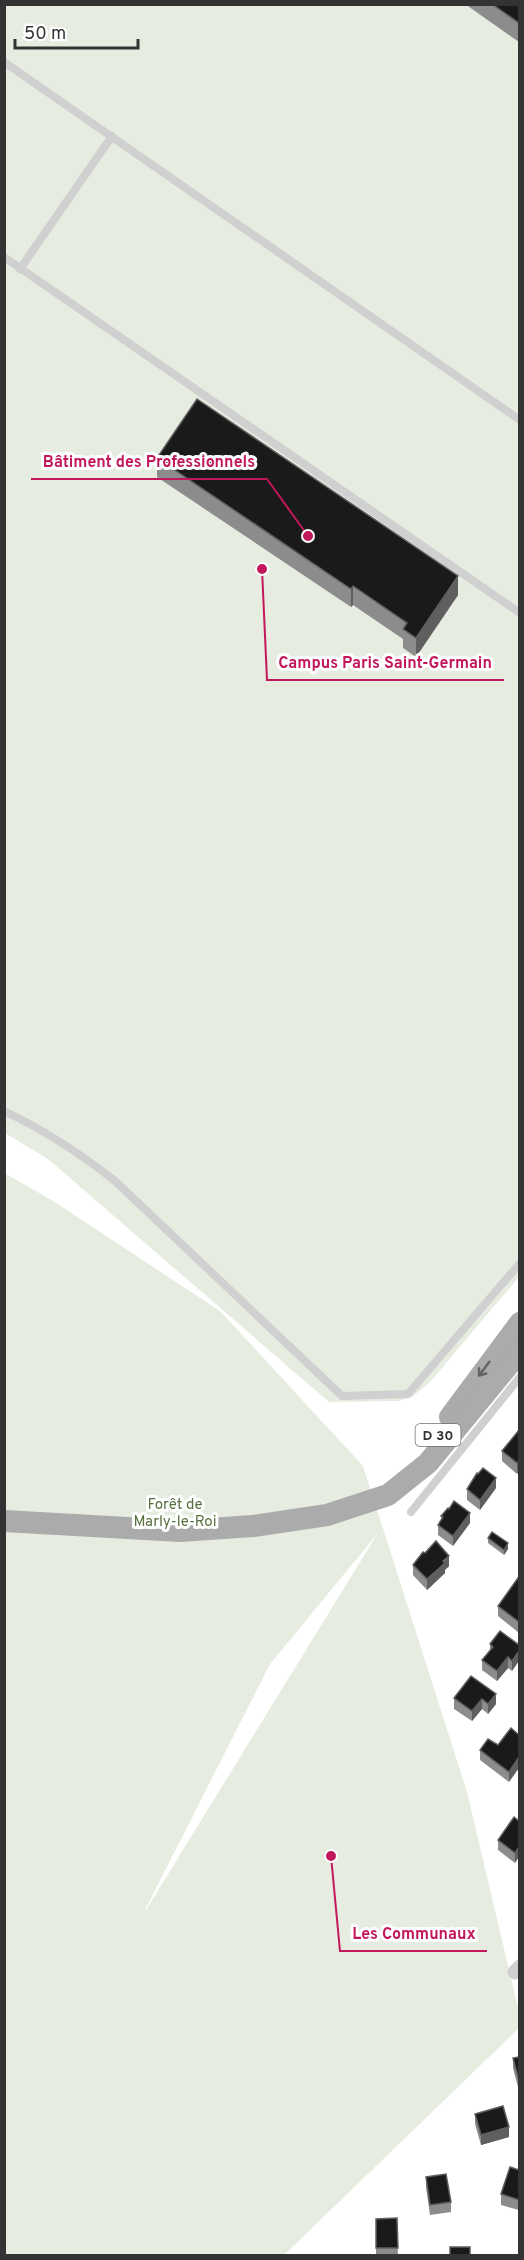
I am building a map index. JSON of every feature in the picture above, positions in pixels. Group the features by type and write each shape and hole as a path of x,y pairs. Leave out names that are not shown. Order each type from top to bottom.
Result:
{"main road":[{"name":"D 30","path":"327,1515 373,1492 412,1465 436,1438 519,1323"},
{"name":"D 30","path":"4,1521 180,1531 253,1526 327,1515 388,1495 428,1463 519,1351"}],"lane":[{"path":"4,62 519,420"},
{"path":"20,269 112,136"},
{"path":"4,257 519,613"},
{"path":"4,1111 28,1122 84,1157 115,1181 342,1396 408,1394 519,1263"},
{"path":"411,1512 519,1377"}],"green space":[{"path":"4,5 519,5 519,1277 430,1382 412,1397 399,1401 329,1402 48,1159 5,1133"},
{"name":"Forêt de Marly-le-Roi","path":"4,1173 50,1199 220,1311 363,1466 467,1792 519,2012 519,2028 284,2255 5,2255","holes":["378,1533 146,1910 270,1664"]}],"building":[{"path":"492,4 519,4 519,23"},
{"path":"197,399 458,576 416,638 403,629 407,623 353,586 351,589 157,458"},
{"path":"519,1430 519,1461 517,1463 502,1451"},
{"path":"483,1468 496,1478 480,1500 467,1489"},
{"path":"454,1501 470,1513 453,1536 438,1525 443,1517 441,1516"},
{"path":"492,1532 508,1543 504,1550 488,1538"},
{"path":"436,1541 449,1556 443,1561 445,1563 427,1579 413,1565"},
{"path":"519,1579 519,1622 498,1606"},
{"path":"500,1631 519,1645 519,1651 512,1661 508,1657 497,1671 482,1660 493,1647 490,1644"},
{"path":"471,1676 496,1694 488,1704 482,1699 472,1711 454,1698"},
{"path":"511,1728 519,1735 519,1757 509,1772 480,1750 488,1739 498,1745"},
{"path":"514,1817 519,1821 519,1847 515,1853 498,1840"},
{"path":"519,2057 519,2081 513,2058"},
{"path":"503,2106 509,2127 481,2135 475,2114"},
{"path":"510,2167 519,2170 519,2200 501,2194"},
{"path":"446,2174 451,2202 430,2205 426,2177"},
{"path":"397,2218 398,2248 376,2248 376,2219"},
{"path":"450,2247 470,2247 470,2256 450,2256"}],"place":[{"name":"Bâtiment des Professionnels","path":"308,536"},
{"name":"Campus Paris Saint-Germain","path":"262,569"},
{"name":"Les Communaux","path":"331,1856"}]}
